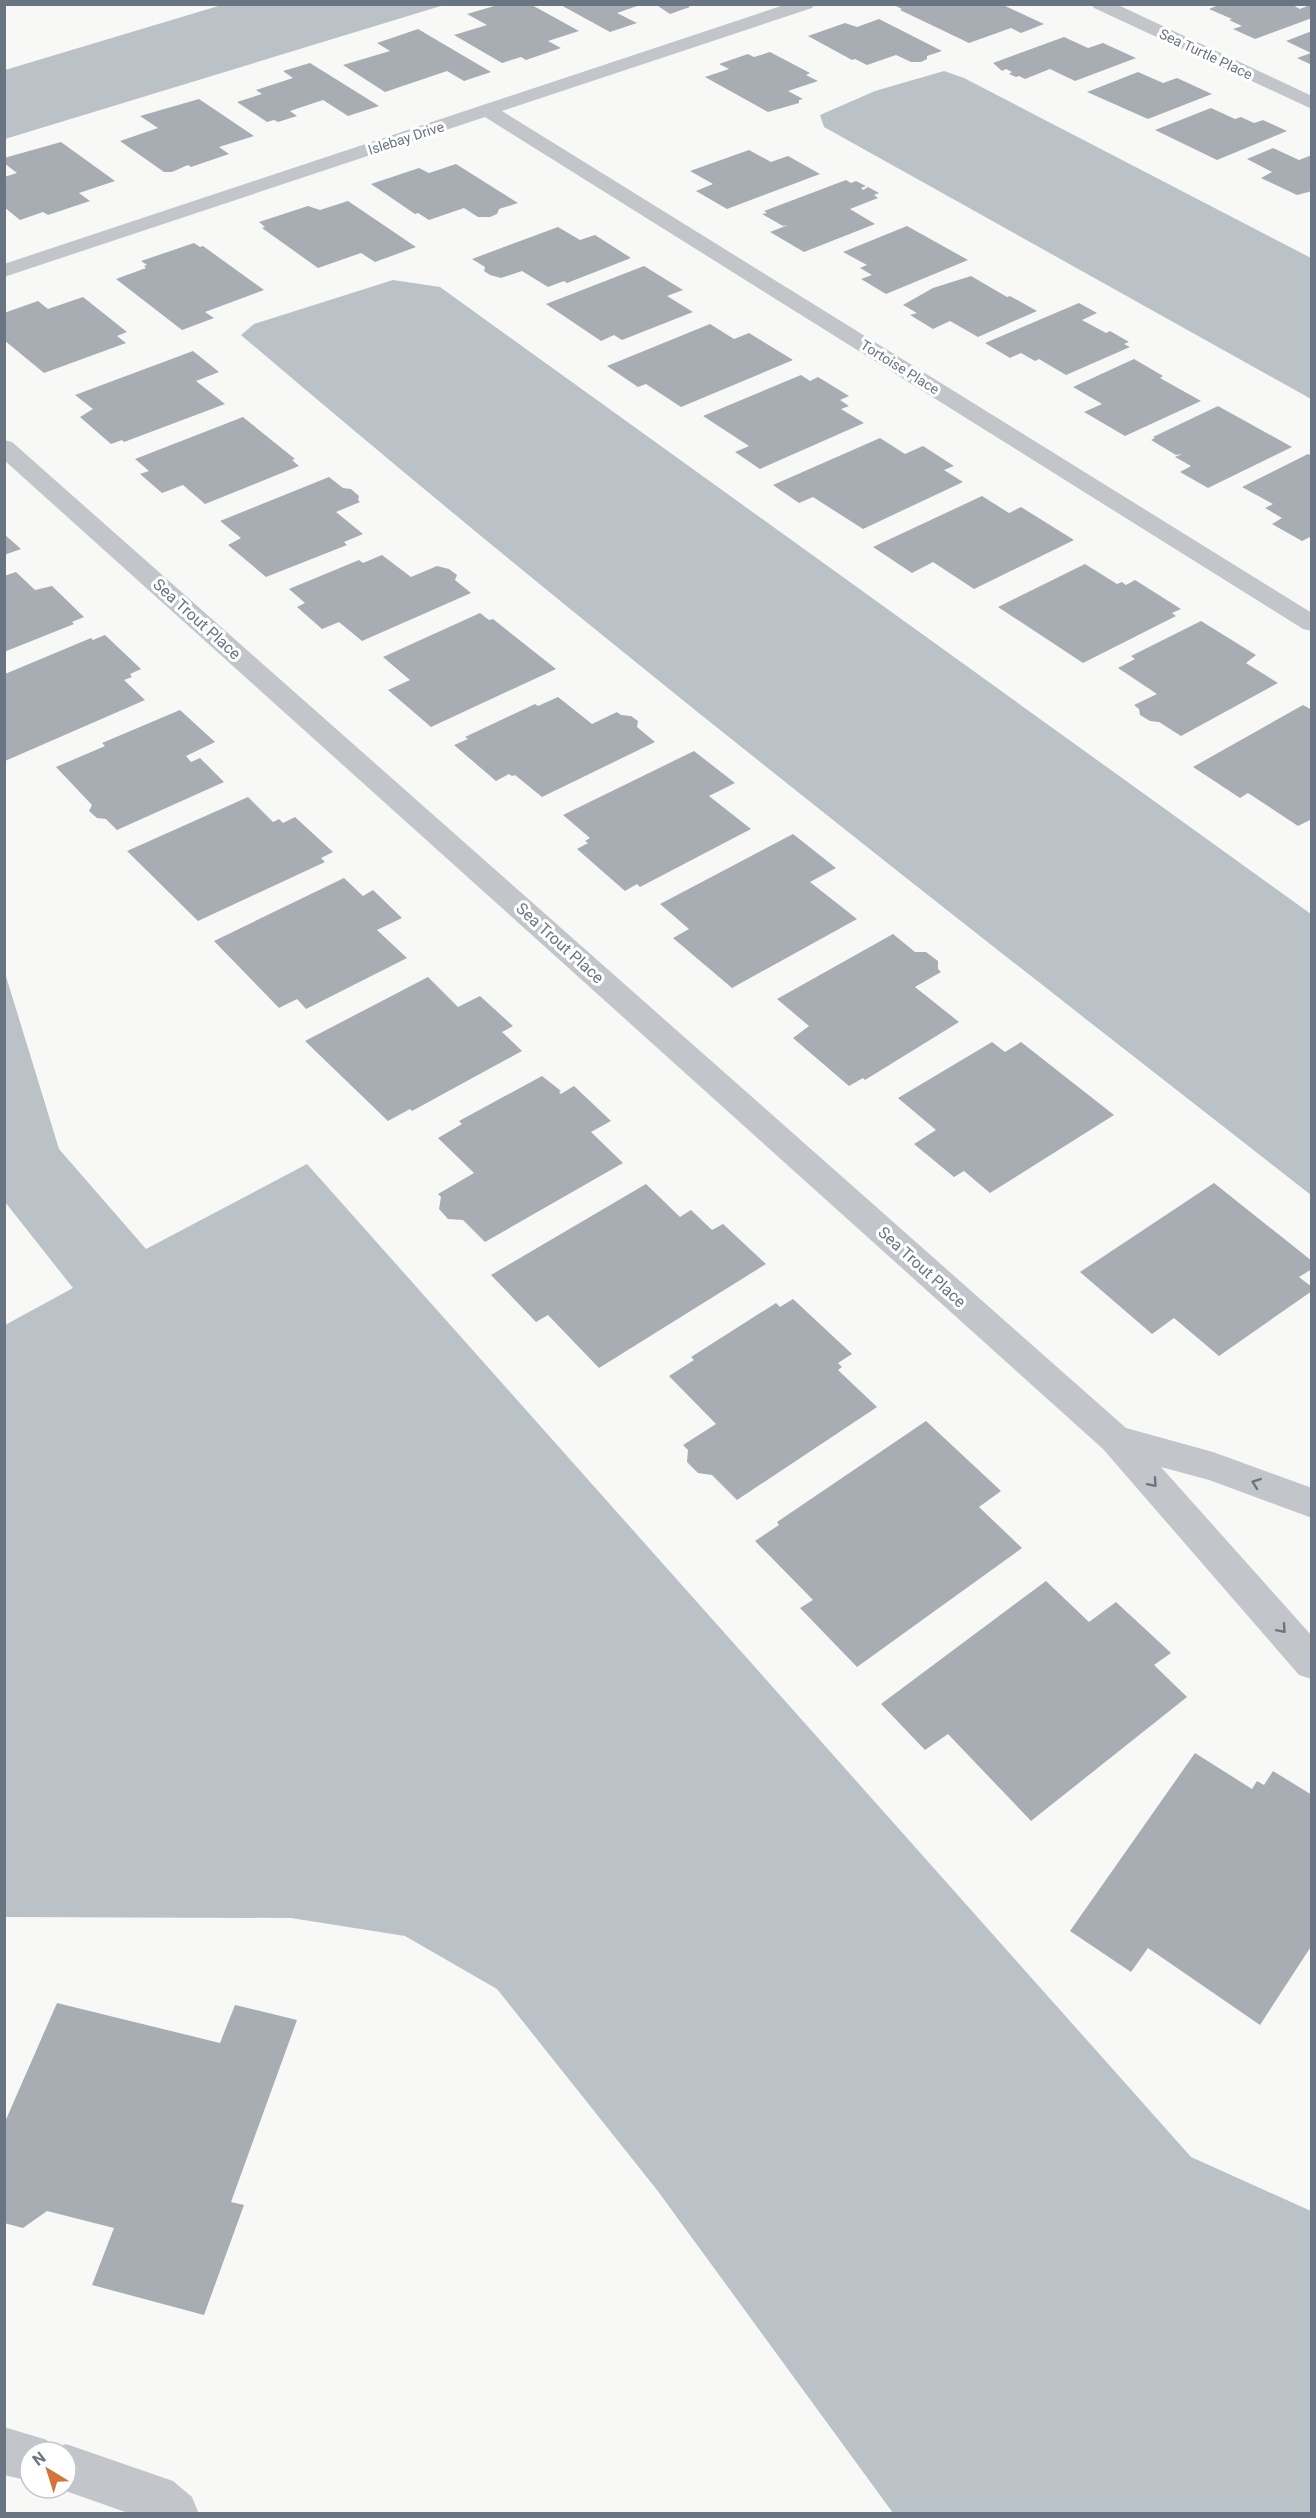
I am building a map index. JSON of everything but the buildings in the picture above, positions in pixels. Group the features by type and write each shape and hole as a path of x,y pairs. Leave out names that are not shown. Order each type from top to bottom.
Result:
{"street":[{"name":"Islebay Drive","path":"4,271 806,4"},
{"name":"Sea Turtle Place","path":"1100,4 1311,103"},
{"name":"Tortoise Place","path":"488,111 1311,624"},
{"name":"Sea Trout Place","path":"4,447 1115,1439 1311,1663"},
{"name":"Sea Trout Place","path":"1115,1439 1213,1467 1311,1503"},
{"path":"78,2473 156,2498 175,2514"}],"shaded area":[{"path":"225,4 444,5 5,139 5,70"},
{"path":"944,71 964,78 1311,258 1311,399 824,127 820,115 875,91"},
{"path":"393,280 440,287 1311,914 1311,1195 906,878 638,664 372,446 241,335 254,324"},
{"path":"5,973 59,1149 146,1249 307,1164 1191,2157 1311,2211 1311,2513 893,2513 657,2190 497,1989 405,1936 291,1918 5,1917 5,1325 73,1288 5,1202"}]}
